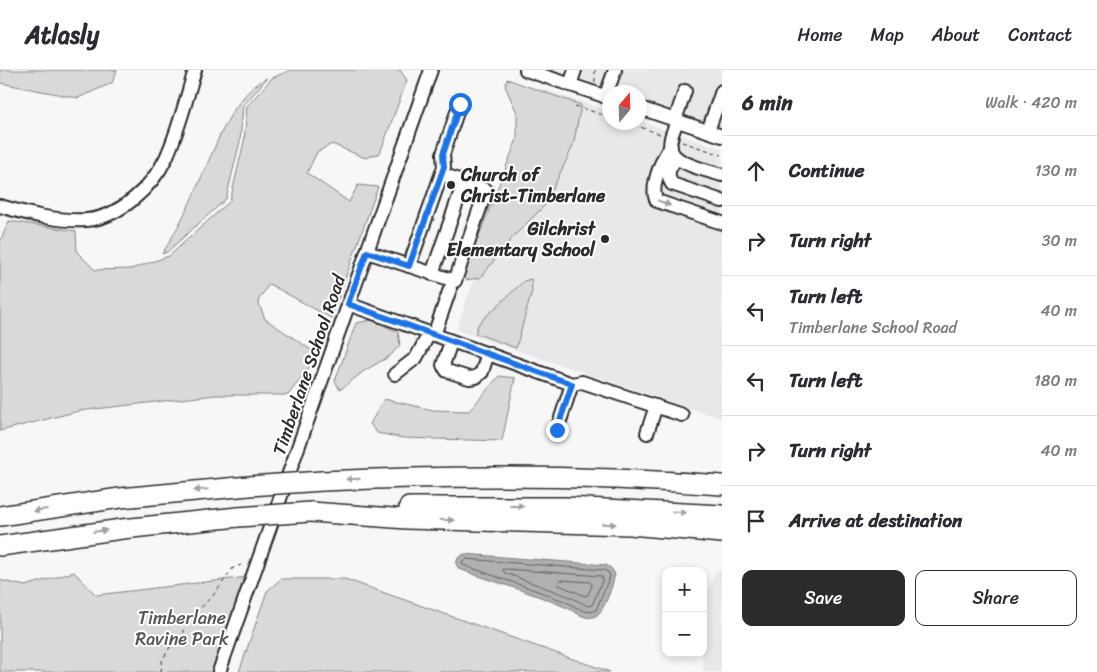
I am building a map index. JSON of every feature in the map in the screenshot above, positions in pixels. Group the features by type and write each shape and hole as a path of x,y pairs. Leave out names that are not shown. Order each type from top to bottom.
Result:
{"highway":[{"path":"385,478 470,470 568,467 633,467 722,473"},
{"path":"0,516 120,498 249,486 385,478 466,476 577,477 722,485"},
{"path":"0,546 122,528 238,517 406,507 510,506 613,508 722,515"},
{"path":"311,512 408,519 630,525 722,533"}],"street":[{"path":"0,206 51,218 88,220 110,214 126,204 155,175 165,159 195,70"},
{"name":"Timberlane School Road","path":"219,672 431,70"},
{"path":"526,70 602,96"},
{"path":"570,85 576,70"},
{"path":"611,85 615,70"},
{"path":"685,91 676,121 668,173 669,178 672,184 722,201"},
{"path":"708,131 722,91"},
{"path":"409,266 442,174 444,167 443,154 460,104"},
{"path":"647,111 722,136"},
{"path":"673,148 683,162 722,175"},
{"path":"673,148 663,158 653,192 657,201 722,223"},
{"path":"367,252 455,281 486,190 442,174"},
{"path":"432,274 464,182"},
{"path":"395,374 416,358 432,335 450,289"},
{"path":"348,304 572,384 582,382 682,415"},
{"path":"451,342 444,365 448,372 476,378 482,372 488,353"},
{"path":"557,430 572,384"},
{"path":"647,433 656,406"}],"path":[{"path":"575,106 602,114"},
{"path":"640,130 673,148 722,155"},
{"path":"161,672 162,661 170,647 182,639 186,623 216,592 233,568 241,565"}],"shaded area":[{"path":"547,70 722,70 722,128 647,103 647,85 602,85 602,88"},
{"name":"Gilchrist Elementary School","path":"542,89 602,109 602,130 647,130 647,123 722,149 722,419 456,330"},
{"path":"722,570 722,672 704,672 702,657 707,657 707,593 716,571"}],"green space":[{"path":"0,70 117,70 112,83 78,98 0,83"},
{"path":"291,70 400,70 407,80 380,153 365,158 332,144 317,152 307,173 349,202 358,185 378,187 331,318 269,284 258,301 265,319 319,355 288,395 215,395 79,411 0,431 0,242 9,221 76,231 77,252 95,270 131,269 169,256 230,201 244,142 247,106 272,78"},
{"path":"267,78 243,106 240,141 226,199 167,252 162,254 184,216 227,121 245,96"},
{"path":"507,79 581,105 573,146 545,205 512,238 480,278 466,280 463,276 517,139 517,113 505,86"},
{"path":"531,279 532,291 516,348 475,333 479,323 524,281"},
{"path":"372,320 398,332 400,345 390,356 364,371 340,390 335,381 356,323"},
{"path":"499,376 515,378 502,441 403,438 377,433 370,424 384,399 433,410 469,411"},
{"name":"Timberlane Ravine Park","path":"74,572 96,595 248,577 214,672 0,672 0,580 25,586"},
{"path":"281,579 345,579 610,672 239,672 267,591"}],"water":[{"path":"464,554 606,565 615,574 601,611 590,618 539,597 459,569 456,564 458,558"}],"place":[{"name":"Church of Christ-Timberlane","path":"451,185"},
{"name":"Gilchrist Elementary School","path":"605,239"}],"route":[{"path":"460,104 443,154 444,167 409,266 367,252 348,304 572,384 557,430"}]}
